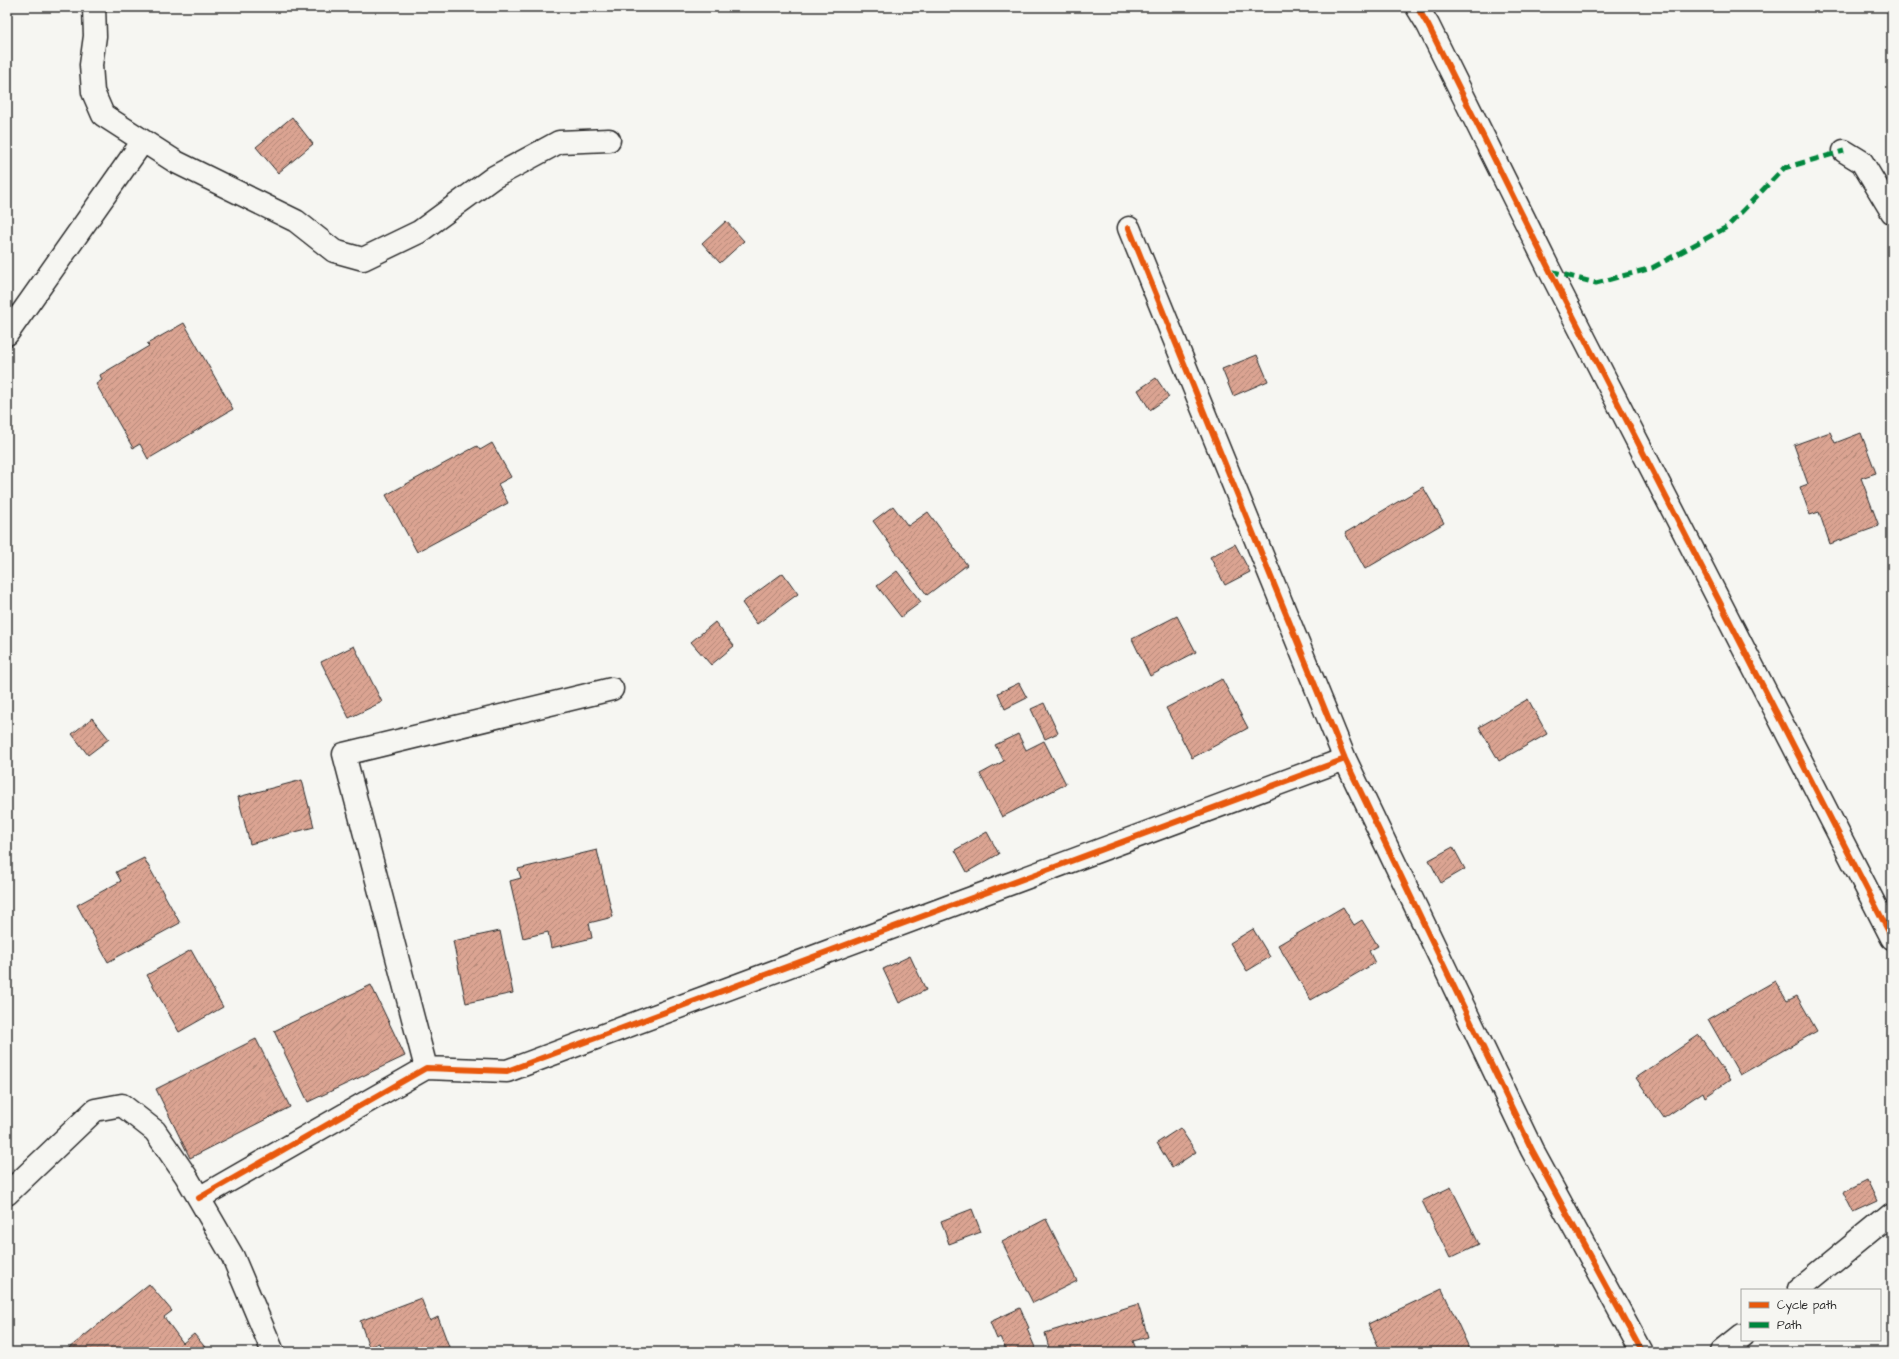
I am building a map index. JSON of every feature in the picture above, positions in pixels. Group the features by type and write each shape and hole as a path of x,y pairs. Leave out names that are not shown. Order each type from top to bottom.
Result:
{"street":[{"path":"94,7 95,36 91,65 93,92 103,115 176,162 296,221 334,251 364,259 419,232 494,176 559,142 609,140"},
{"path":"1417,7 1428,25 1554,278 1892,938"},
{"path":"7,334 143,142"},
{"path":"1844,151 1862,162 1892,212"},
{"path":"1130,228 1345,759 1532,1150 1642,1352"},
{"path":"426,1068 344,754 612,688"},
{"path":"199,1198 426,1068 507,1071 1345,759"},
{"path":"7,1194 95,1110 122,1105 156,1131 186,1176 233,1257 273,1352"},
{"path":"1799,1289 1892,1213"},
{"path":"1722,1352 1741,1337"}],"building":[{"path":"292,117 313,144 278,173 256,147"},
{"path":"726,221 744,241 720,263 702,243"},
{"path":"184,323 233,409 148,459 140,444 133,448 96,384 102,380 100,375 149,346 147,344"},
{"path":"1257,355 1268,381 1233,396 1222,369"},
{"path":"1156,378 1169,397 1150,410 1138,390"},
{"path":"1830,432 1835,443 1861,433 1876,473 1861,478 1879,526 1830,544 1819,512 1810,515 1800,487 1808,484 1794,445"},
{"path":"492,443 511,477 498,484 508,503 417,552 386,495 477,446 480,450"},
{"path":"1423,487 1444,523 1365,569 1345,533"},
{"path":"893,506 908,526 928,512 967,565 927,595 873,521"},
{"path":"1235,544 1250,572 1225,585 1210,557"},
{"path":"897,571 921,602 901,617 877,586"},
{"path":"783,573 798,594 757,624 742,603"},
{"path":"1177,616 1196,652 1150,676 1132,639"},
{"path":"715,622 734,646 711,665 691,642"},
{"path":"354,646 382,702 349,718 321,662"},
{"path":"1222,679 1248,728 1192,758 1166,708"},
{"path":"1019,683 1027,698 1005,709 998,693"},
{"path":"1528,699 1547,734 1499,761 1479,727"},
{"path":"1044,703 1058,733 1045,739 1031,709"},
{"path":"92,718 109,739 88,755 72,734"},
{"path":"1018,734 1026,750 1044,741 1066,784 1002,817 980,774 1004,761 995,745"},
{"path":"302,780 314,827 250,844 238,797"},
{"path":"987,832 999,854 967,872 955,850"},
{"path":"1453,847 1465,869 1441,883 1429,860"},
{"path":"597,850 613,917 589,923 592,938 551,948 548,932 523,938 510,881 521,878 518,869"},
{"path":"144,858 180,923 108,962 77,905 121,881 116,872"},
{"path":"1343,907 1354,925 1362,920 1378,946 1369,951 1375,963 1311,1000 1278,945"},
{"path":"1253,929 1270,957 1247,971 1230,943"},
{"path":"500,931 513,993 466,1003 453,941"},
{"path":"191,950 223,1007 179,1032 147,975"},
{"path":"910,956 926,990 899,1003 883,969"},
{"path":"1775,981 1787,1001 1797,996 1817,1031 1740,1075 1708,1019"},
{"path":"371,985 405,1056 308,1102 274,1031"},
{"path":"1699,1035 1730,1080 1705,1097 1703,1092 1664,1118 1636,1078"},
{"path":"256,1039 290,1107 190,1158 156,1089"},
{"path":"1180,1128 1196,1152 1172,1168 1157,1143"},
{"path":"1867,1180 1877,1201 1853,1212 1843,1192"},
{"path":"1451,1187 1479,1244 1450,1258 1422,1201"},
{"path":"972,1209 981,1232 949,1244 941,1221"},
{"path":"1046,1219 1077,1281 1033,1303 1002,1242"},
{"path":"149,1284 172,1311 164,1317 183,1343 194,1334 209,1352 64,1352"},
{"path":"1442,1289 1471,1352 1381,1352 1368,1324"},
{"path":"421,1298 430,1321 438,1317 451,1352 382,1352 379,1343 369,1347 360,1321"},
{"path":"1138,1304 1148,1337 1133,1341 1137,1352 1050,1352 1045,1333"},
{"path":"1020,1308 1037,1352 1007,1352 1000,1337 997,1339 990,1322"}],"marked path":[{"path":"1550,271 1596,283 1652,268 1727,227 1784,168 1844,151"}],"cycle path":[{"path":"1417,7 1428,25 1550,271 1892,938"},
{"path":"1129,228 1345,759 1532,1150 1642,1352"},
{"path":"199,1198 426,1068 507,1071 1345,759"}]}
